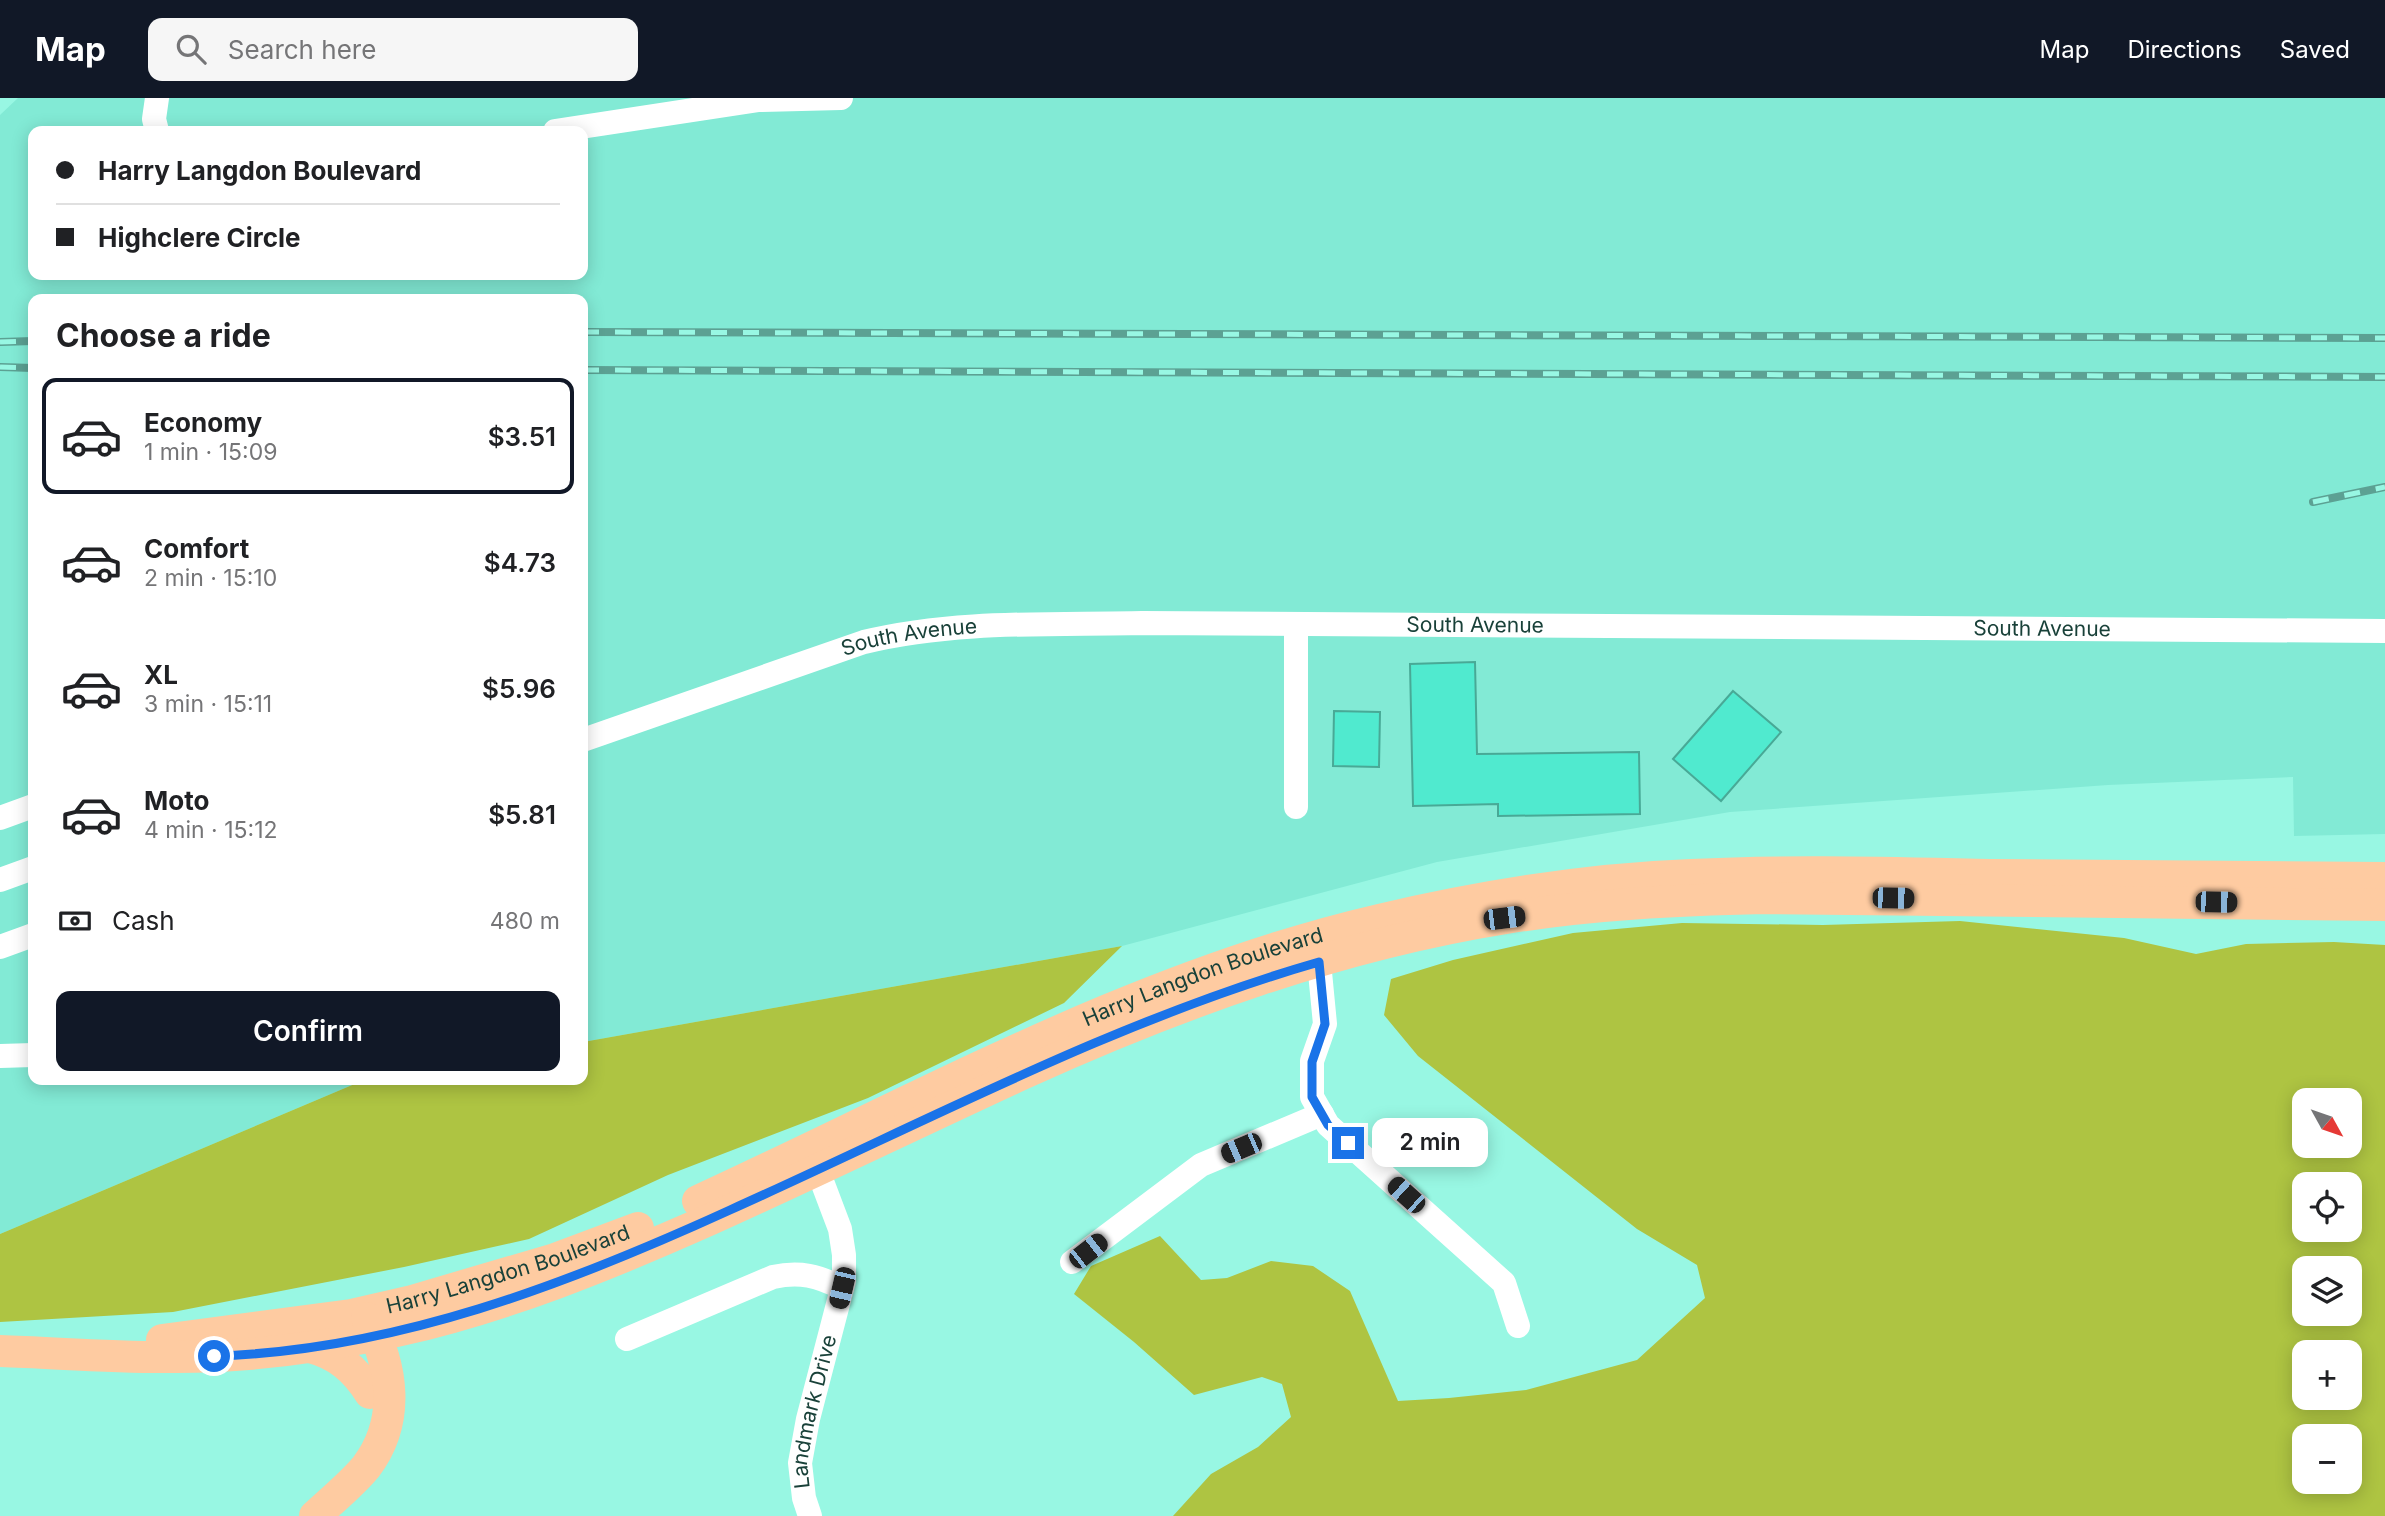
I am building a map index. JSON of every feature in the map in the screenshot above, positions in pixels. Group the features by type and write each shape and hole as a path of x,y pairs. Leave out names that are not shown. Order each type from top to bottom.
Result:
{"main road":[{"name":"Harry Langdon Boulevard","path":"0,1351 173,1357 234,1356 310,1347 366,1328 443,1292 603,1242 814,1160 1155,1018 1263,978 1317,950 1398,915 1525,890 1690,874 1899,873 2385,878"},
{"name":"Harry Langdon Boulevard","path":"1317,950 1416,937 1504,918 1681,900 1837,898 2385,905"},
{"name":"Harry Langdon Boulevard","path":"78,1353 308,1322 366,1328 424,1324 595,1269 814,1160"},
{"path":"379,1384 398,1349 412,1332 424,1324"},
{"path":"313,1516 366,1466 381,1440 390,1411 379,1384 366,1328"},
{"path":"310,1347 324,1350 379,1384"}],"street":[{"path":"156,126 157,98"},
{"path":"588,126 759,100 841,98"},
{"name":"South Avenue","path":"588,738 777,670 864,642 946,627 1142,623 2385,631"},
{"path":"1296,625 1296,807"},
{"path":"0,818 28,808"},
{"path":"0,880 28,870"},
{"path":"0,947 28,937"},
{"path":"1317,950 1325,1024 1312,1062 1312,1097 1328,1125 1504,1283 1518,1326"},
{"path":"0,1056 28,1055"},
{"path":"1072,1262 1201,1165 1322,1114"},
{"name":"Landmark Drive","path":"810,1516 803,1498 800,1463 808,1419 842,1288 844,1255 840,1229 814,1160"},
{"path":"627,1339 773,1277 800,1273 821,1278 842,1288"}],"shaded area":[{"path":"18,98 2385,98 2385,834 2294,836 2293,777 2108,785 1730,812 1437,862 1122,946 588,1041 588,294 28,294 28,1085 352,1085 0,1234 0,115"}],"green space":[{"path":"1960,921 2124,938 2196,954 2246,944 2334,942 2385,945 2385,1516 1173,1516 1211,1474 1258,1447 1291,1417 1282,1384 1262,1377 1194,1395 1074,1294 1091,1266 1160,1236 1201,1280 1227,1278 1271,1261 1313,1266 1350,1291 1398,1401 1526,1390 1637,1360 1705,1298 1697,1265 1637,1229 1418,1056 1384,1015 1391,979 1453,960 1573,933 1682,923 1823,925"},
{"path":"1122,946 1064,1003 868,1098 668,1175 529,1239 404,1267 173,1312 0,1322 0,1234 352,1085 588,1085 588,1041"}],"building":[{"path":"1475,662 1477,754 1639,752 1640,814 1498,816 1498,804 1413,806 1410,664"},
{"path":"1733,691 1781,732 1721,801 1673,759"},
{"path":"1334,711 1380,712 1379,767 1333,766"}],"railway":[{"path":"588,332 2385,338"},
{"path":"0,342 28,341"},
{"path":"0,367 28,368"},
{"path":"588,370 2385,377"},
{"path":"2313,502 2385,487"}],"route":[{"path":"214,1356 316,1346 398,1331 573,1277 654,1245 1024,1074 1155,1018 1263,978 1319,962 1325,1024 1312,1062 1312,1097 1328,1125 1348,1143"}]}
